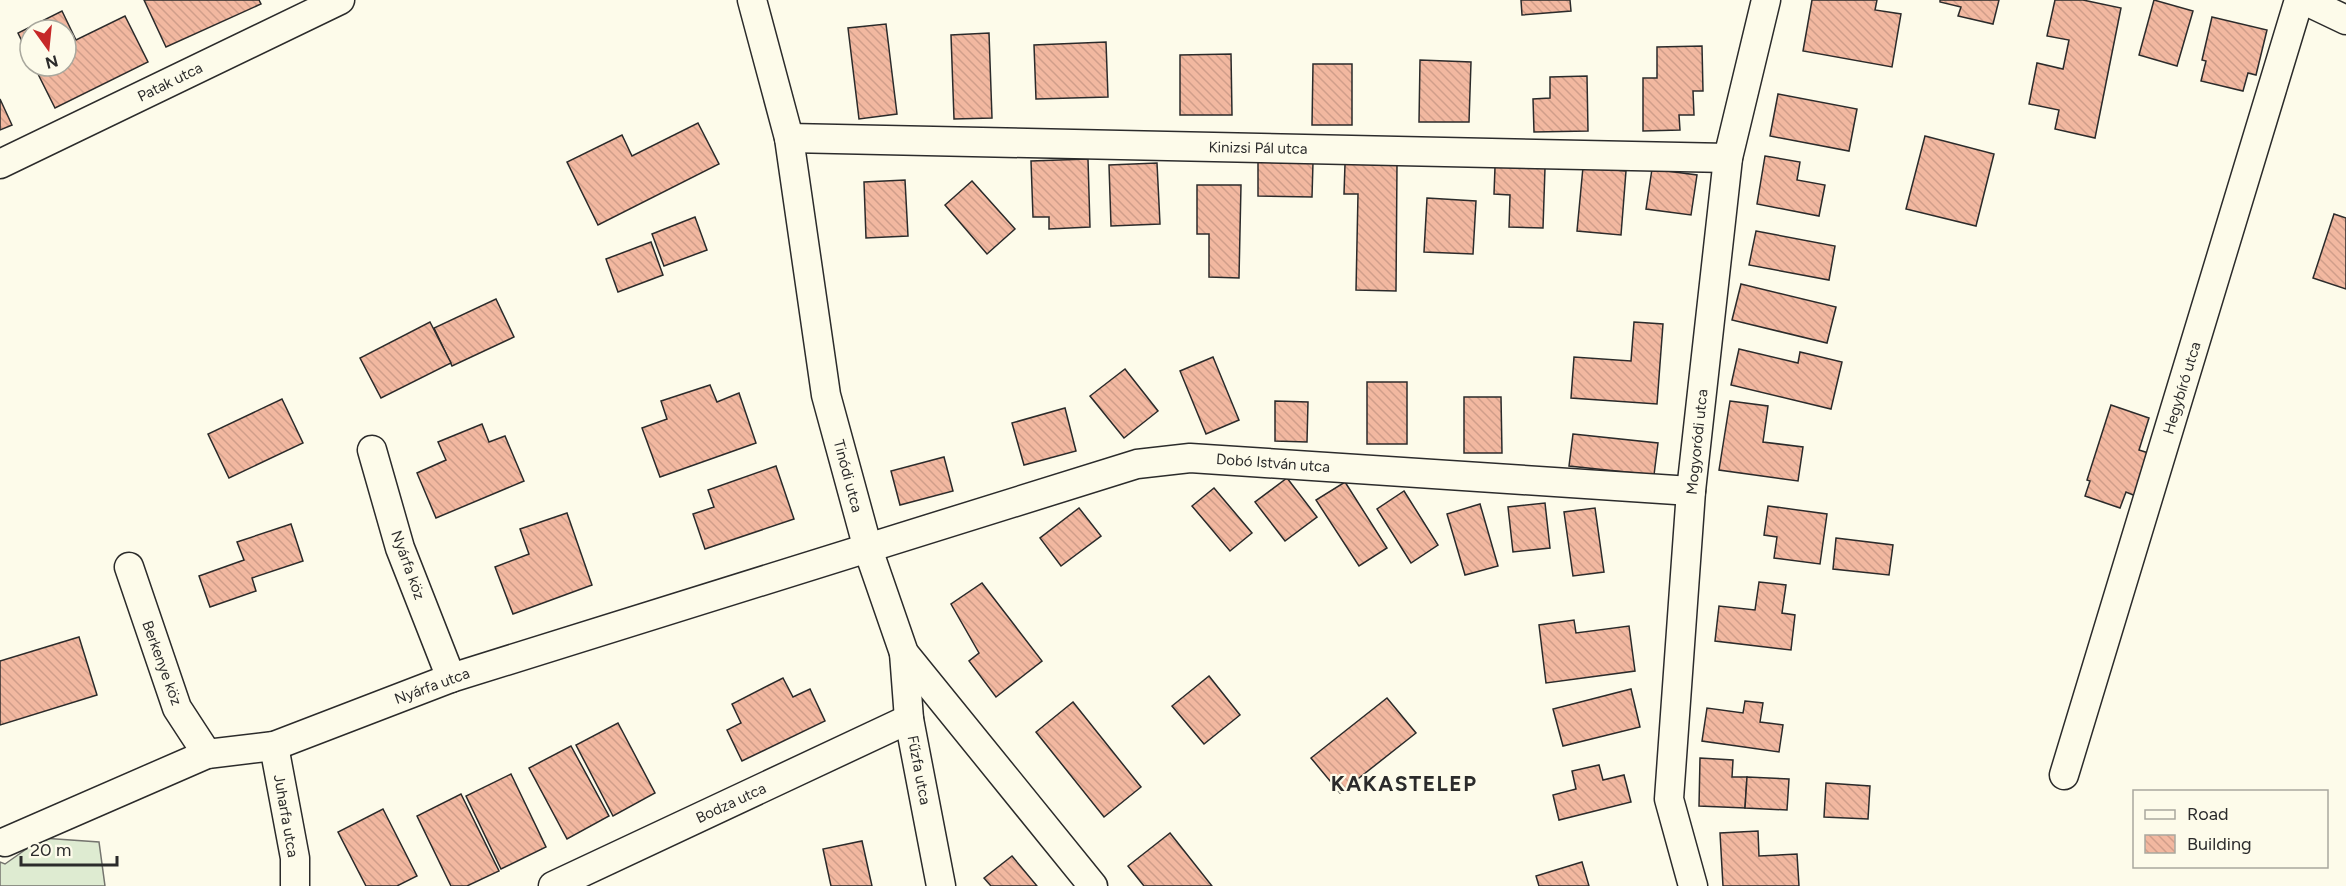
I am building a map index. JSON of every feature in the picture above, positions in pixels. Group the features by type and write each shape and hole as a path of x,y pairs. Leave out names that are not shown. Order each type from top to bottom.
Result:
{"street":[{"name":"Patak utca","path":"0,164 340,0"},
{"name":"Tinódi utca","path":"752,0 789,138 826,395 868,549 903,653 1093,886"},
{"name":"Mogyoródi utca","path":"1693,886 1669,799 1691,491 1728,158 1766,0"},
{"name":"Hegybíró utca","path":"2064,775 2299,0"},
{"path":"2304,0 2346,20"},
{"name":"Kinizsi Pál utca","path":"789,138 1728,158"},
{"name":"Nyárfa köz","path":"372,450 400,548 451,678"},
{"name":"Dobó István utca","path":"868,549 1137,464 1190,458 1691,491"},
{"name":"Nyárfa utca","path":"5,842 207,754 274,746 451,678 868,549"},
{"name":"Berkenye köz","path":"129,567 177,708 207,754"},
{"name":"Fűzfa utca","path":"903,653 909,719 941,886"},
{"name":"Bodza utca","path":"553,886 909,719"},
{"name":"Juharfa utca","path":"274,746 294,858 295,886"}],"green space":[{"path":"42,838 99,842 105,886 0,886 0,862 5,864"}],"building":[{"path":"144,0 259,0 261,4 166,47"},
{"path":"1521,0 1570,0 1571,11 1522,15"},
{"path":"1812,0 1877,0 1875,10 1901,14 1892,67 1803,51"},
{"path":"1940,0 1999,0 1993,24 1958,16 1961,7 1940,2"},
{"path":"2055,0 2083,0 2121,8 2095,138 2055,129 2059,110 2029,104 2037,63 2063,69 2069,40 2047,36"},
{"path":"2154,0 2193,11 2177,66 2139,55"},
{"path":"62,11 65,18 48,18"},
{"path":"125,16 148,62 55,108 40,78 78,78 78,39"},
{"path":"2212,17 2267,30 2256,75 2248,73 2243,91 2201,81 2206,61 2202,60"},
{"path":"886,24 897,114 859,119 848,28"},
{"path":"989,33 992,118 954,119 951,35"},
{"path":"1106,42 1108,97 1036,99 1034,45"},
{"path":"1702,46 1703,91 1693,91 1694,115 1679,115 1680,130 1643,131 1643,78 1657,78 1657,47"},
{"path":"1231,54 1232,115 1180,115 1180,55"},
{"path":"1420,60 1471,62 1469,122 1419,122"},
{"path":"1313,64 1352,64 1352,125 1312,125"},
{"path":"1587,76 1588,131 1534,132 1533,99 1550,98 1550,77"},
{"path":"1778,94 1857,109 1849,151 1770,136"},
{"path":"0,99 12,125 0,130"},
{"path":"698,123 719,164 598,225 567,162 622,135 632,156"},
{"path":"1925,136 1994,154 1976,226 1906,209"},
{"path":"1765,156 1800,162 1797,180 1825,185 1819,216 1757,204"},
{"path":"1088,159 1090,227 1049,229 1049,217 1033,217 1031,161"},
{"path":"1258,161 1313,162 1312,197 1258,196"},
{"path":"1157,163 1160,224 1111,226 1109,165"},
{"path":"1345,164 1397,164 1396,291 1356,290 1358,194 1344,194"},
{"path":"1495,167 1545,168 1543,228 1509,227 1510,195 1494,194"},
{"path":"1583,167 1626,171 1621,235 1577,231"},
{"path":"1652,169 1697,175 1691,215 1646,209"},
{"path":"905,180 908,236 866,238 864,182"},
{"path":"972,181 1015,229 987,254 945,205"},
{"path":"1197,185 1241,185 1239,278 1209,277 1209,234 1197,234"},
{"path":"1427,198 1476,201 1473,254 1424,252"},
{"path":"2334,214 2346,218 2346,289 2313,278"},
{"path":"695,217 707,250 664,266 652,234"},
{"path":"1756,231 1835,246 1829,280 1749,265"},
{"path":"651,242 663,275 618,292 606,259"},
{"path":"1741,284 1836,307 1827,343 1732,320"},
{"path":"496,299 514,337 452,366 434,328"},
{"path":"430,322 451,363 381,398 360,358"},
{"path":"1634,322 1663,324 1657,404 1571,398 1574,357 1631,361"},
{"path":"1739,349 1798,363 1800,352 1842,362 1831,409 1731,385"},
{"path":"1213,357 1239,420 1206,434 1180,371"},
{"path":"1125,369 1158,411 1124,438 1090,396"},
{"path":"1367,382 1407,382 1407,444 1367,444"},
{"path":"710,385 717,402 739,393 756,443 660,477 642,428 667,419 661,401"},
{"path":"1464,397 1501,397 1502,453 1464,453"},
{"path":"282,399 303,443 229,478 208,434"},
{"path":"1275,401 1308,402 1307,442 1275,441"},
{"path":"1730,401 1768,406 1763,442 1803,447 1798,481 1719,470"},
{"path":"2111,405 2149,418 2139,450 2152,454 2138,497 2126,492 2120,508 2085,496 2090,481 2087,480"},
{"path":"1065,408 1076,451 1024,465 1012,423"},
{"path":"482,424 489,442 505,436 524,481 436,518 417,473 446,460 438,442"},
{"path":"1573,434 1658,443 1654,475 1569,466"},
{"path":"944,457 953,491 900,505 891,471"},
{"path":"776,466 794,519 705,549 693,514 714,507 708,490"},
{"path":"1287,478 1317,517 1285,541 1255,502"},
{"path":"1345,482 1387,548 1359,566 1316,500"},
{"path":"1214,488 1252,533 1230,551 1192,506"},
{"path":"1404,491 1438,545 1411,563 1377,509"},
{"path":"1545,503 1550,548 1513,552 1508,507"},
{"path":"1480,504 1498,566 1465,575 1447,514"},
{"path":"1768,506 1827,514 1820,564 1774,558 1777,537 1764,535"},
{"path":"1079,508 1101,536 1061,566 1040,538"},
{"path":"1595,508 1604,572 1573,576 1564,512"},
{"path":"567,513 592,585 513,614 495,567 529,554 520,529"},
{"path":"291,524 303,561 252,578 256,591 210,607 199,576 244,560 237,542"},
{"path":"1836,538 1893,545 1889,575 1833,569"},
{"path":"1759,582 1786,585 1782,613 1795,615 1791,650 1715,641 1719,606 1755,610"},
{"path":"982,583 1042,661 996,697 969,661 979,653 951,604"},
{"path":"1574,620 1576,633 1629,626 1635,671 1546,683 1539,625"},
{"path":"79,637 97,695 0,725 0,661"},
{"path":"1209,676 1240,715 1204,744 1172,706"},
{"path":"783,678 793,697 810,689 825,721 742,761 727,730 741,723 732,704"},
{"path":"1631,689 1640,727 1563,746 1553,709"},
{"path":"1387,698 1416,733 1340,793 1311,758"},
{"path":"1745,701 1763,703 1760,722 1783,725 1779,752 1702,741 1707,708 1743,713"},
{"path":"1073,702 1141,787 1104,817 1036,732"},
{"path":"618,723 655,793 613,816 576,745"},
{"path":"571,746 609,816 567,839 529,768"},
{"path":"1700,758 1733,760 1732,777 1747,777 1745,808 1699,806"},
{"path":"1599,765 1603,780 1624,775 1631,802 1559,820 1553,795 1576,789 1572,771"},
{"path":"511,774 546,847 501,869 466,796"},
{"path":"1747,777 1789,779 1787,810 1745,808"},
{"path":"1826,783 1870,786 1868,819 1824,817"},
{"path":"461,794 499,871 467,886 451,886 417,816"},
{"path":"383,809 417,876 397,886 366,886 338,832"},
{"path":"1758,831 1759,856 1797,854 1799,886 1723,886 1720,833"},
{"path":"1170,833 1212,886 1144,886 1128,866"},
{"path":"862,841 872,886 831,886 823,849"},
{"path":"1012,856 1037,886 991,886 984,878"},
{"path":"1582,862 1589,886 1539,886 1536,876"}],"district":[{"name":"KAKASTELEP","path":"1404,784"}]}
